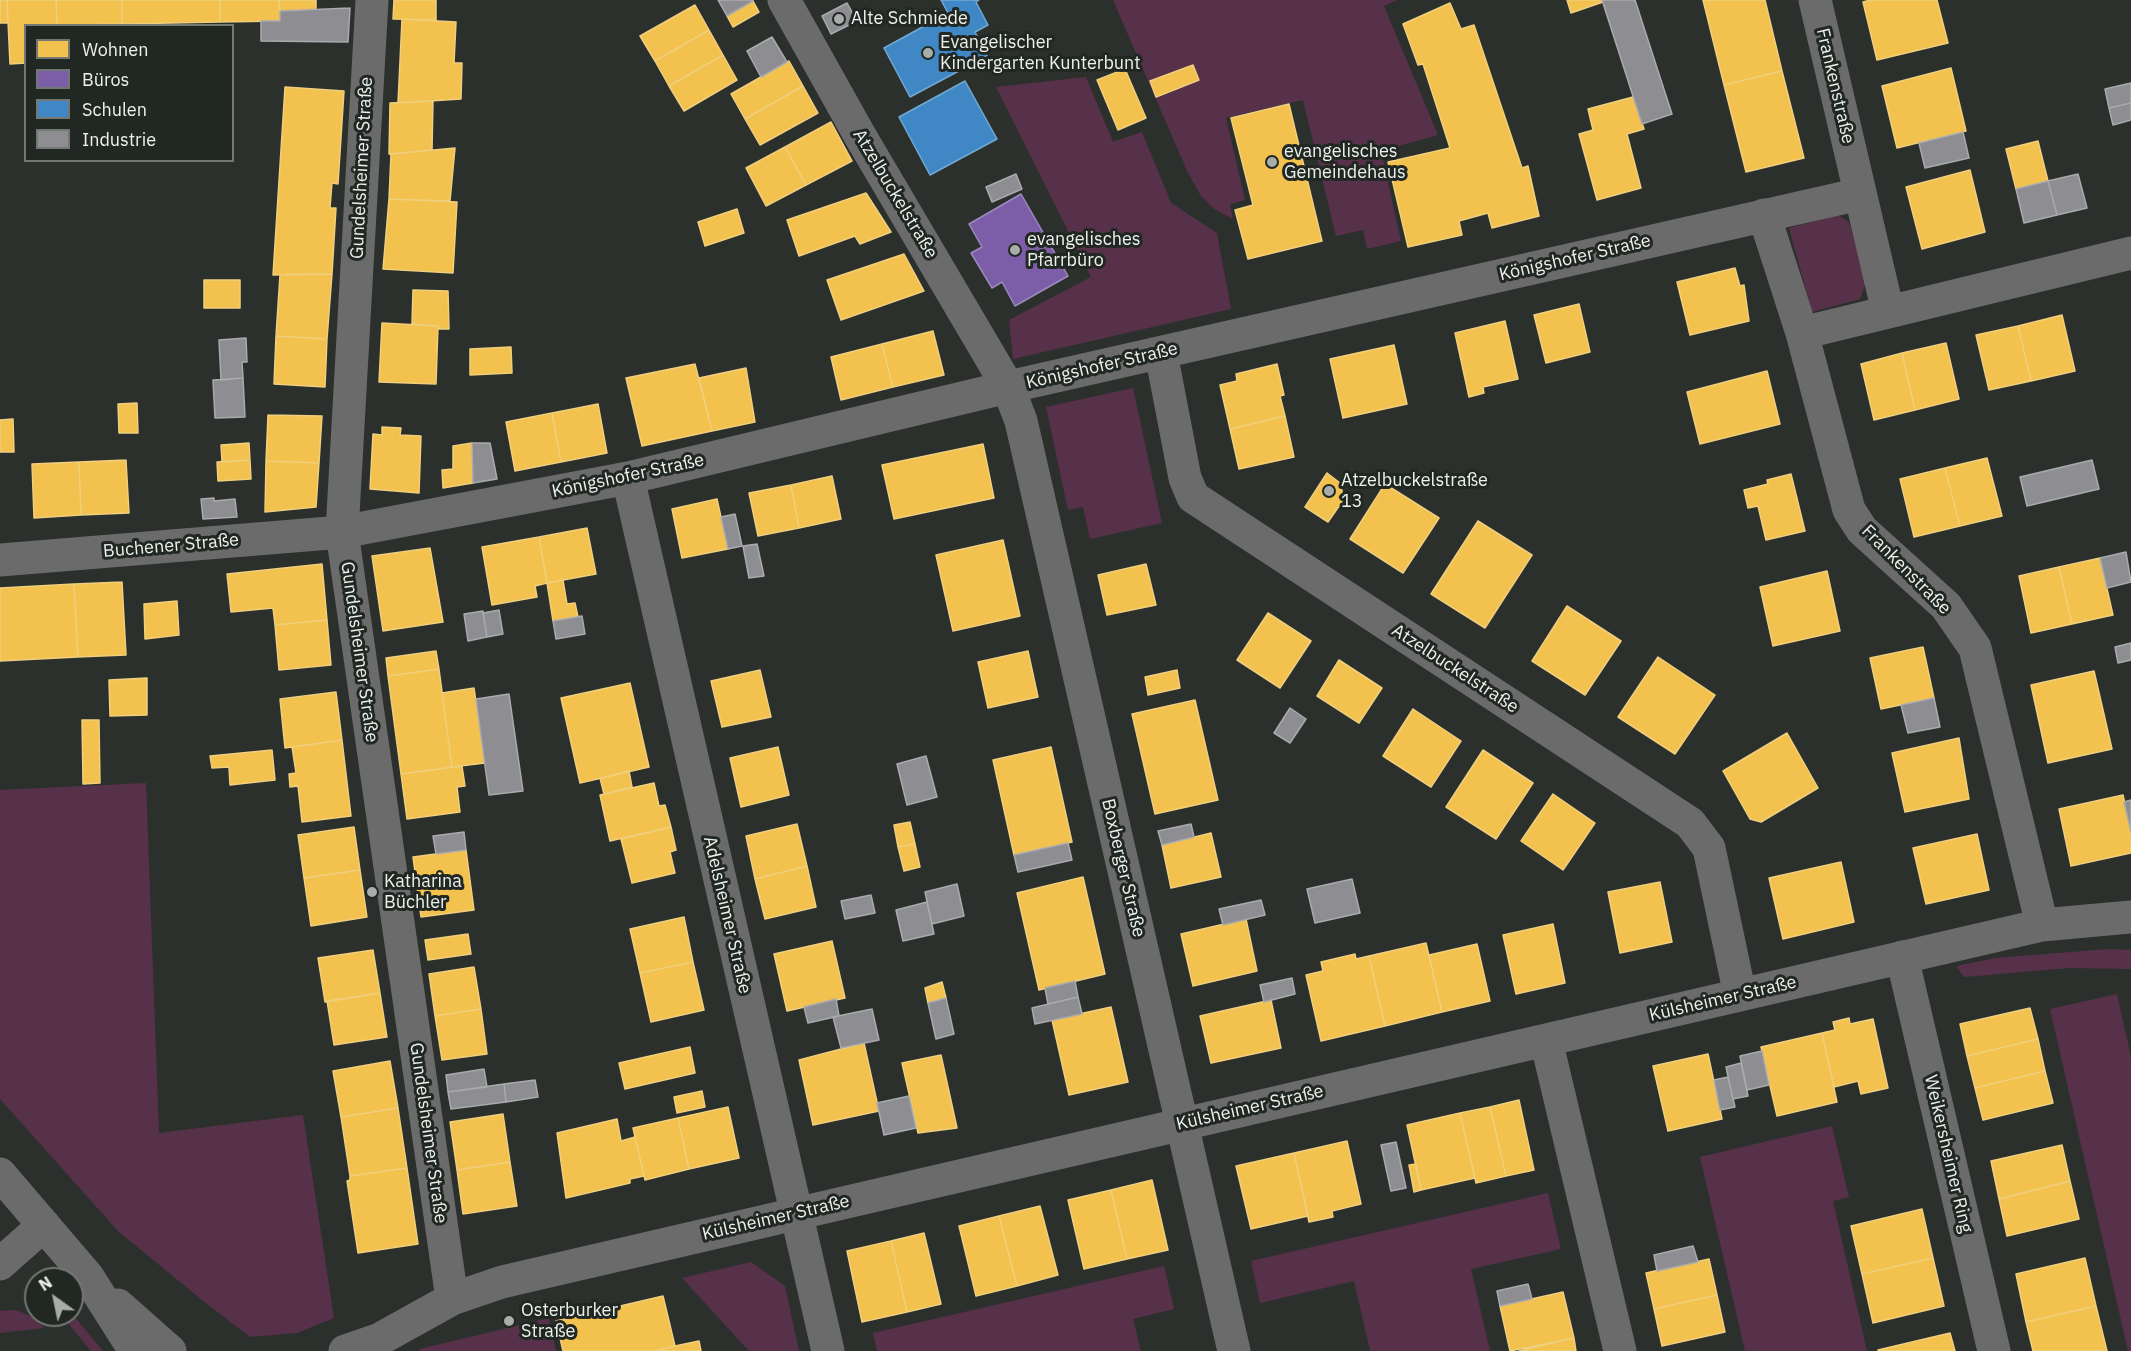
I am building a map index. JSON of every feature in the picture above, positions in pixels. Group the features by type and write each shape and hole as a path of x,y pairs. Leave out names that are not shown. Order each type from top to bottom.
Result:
{"street":[{"name":"Gundelsheimer Straße","path":"372,0 342,532 452,1299"},
{"name":"Atzelbuckelstraße","path":"784,0 865,144 1008,387"},
{"name":"Frankenstraße","path":"1815,0 1888,312"},
{"name":"Königshofer Straße","path":"342,532 627,478 1008,387 1860,194"},
{"name":"Frankenstraße","path":"1764,215 1802,333 1849,510 1862,530 1946,606 1975,648 2042,925"},
{"path":"1802,333 2131,254"},
{"name":"Atzelbuckelstraße","path":"1161,353 1185,478 1193,497 1690,823 1709,848 1740,995"},
{"name":"Boxberger Straße","path":"1008,387 1021,421 1234,1351"},
{"name":"Adelsheimer Straße","path":"627,478 828,1351"},
{"name":"Buchener Straße","path":"0,560 342,532"},
{"name":"Külsheimer Straße","path":"345,1351 375,1345 452,1299 502,1282 2042,925 2131,917"},
{"name":"Weikersheimer Ring","path":"1902,957 1994,1351"},
{"path":"1546,1040 1620,1351"},
{"path":"0,1174 88,1277 170,1351"},
{"path":"0,1264 44,1225"},
{"path":"88,1277 135,1351"}],"shaded area":[{"path":"1113,0 1397,0 1384,6 1438,135 1381,151 1401,241 1367,249 1363,230 1336,236 1303,100 1226,118 1245,200 1230,204 1233,219 1214,209 1201,196 1188,173"},
{"path":"1086,77 1113,142 1142,132 1171,203 1217,233 1231,309 1013,359 1009,320 1091,277 996,87"},
{"path":"1838,215 1849,222 1866,282 1860,299 1812,312 1789,228"},
{"path":"1133,388 1162,523 1090,539 1083,507 1068,510 1046,407"},
{"path":"146,783 159,1133 303,1115 334,1318 297,1333 250,1337 202,1300 118,1231 0,1099 0,790"},
{"path":"2108,949 2131,950 2131,969 2070,968 1964,977 1956,966 1996,958"},
{"path":"2117,994 2131,1057 2131,1351 2128,1351 2050,1009"},
{"path":"1832,1126 1849,1197 1833,1201 1867,1351 1745,1351 1700,1157"},
{"path":"1548,1193 1561,1249 1471,1269 1490,1351 1370,1351 1354,1281 1260,1303 1251,1261"},
{"path":"751,1262 785,1286 799,1351 749,1351 682,1278"},
{"path":"1164,1266 1174,1309 1133,1319 1141,1351 877,1351 873,1333"},
{"path":"16,1310 24,1313 24,1327 43,1328 0,1333 0,1311"},
{"path":"549,1318 556,1351 419,1351 420,1349"},
{"path":"71,1327 83,1327 103,1351 91,1351"}],"building: Wohnen":[{"path":"0,0 7,0 8,23 0,23"},
{"path":"7,0 56,0 57,24 24,24 24,63 10,64"},
{"path":"56,0 122,0 122,24 57,24"},
{"path":"122,0 220,0 220,22 122,24"},
{"path":"220,0 279,0 280,21 220,22"},
{"path":"279,0 316,0 316,10 280,11"},
{"path":"394,0 436,0 436,20 393,19"},
{"path":"1567,0 1602,0 1603,2 1571,13"},
{"path":"1703,0 1765,0 1782,71 1724,85"},
{"path":"1870,0 1937,0 1948,43 1877,60 1863,2"},
{"path":"753,1 759,12 733,27 727,16"},
{"path":"1450,3 1461,29 1474,25 1522,168 1528,166 1539,216 1492,228 1488,213 1459,221 1462,235 1408,247 1388,162 1450,148 1423,64 1418,65 1403,24"},
{"path":"695,5 709,30 655,61 640,36"},
{"path":"402,19 456,22 454,63 462,63 461,99 398,103"},
{"path":"709,30 723,55 669,86 655,61"},
{"path":"723,55 737,80 684,111 669,86"},
{"path":"789,61 803,86 745,119 731,94"},
{"path":"1193,65 1199,80 1156,97 1150,81"},
{"path":"1951,68 1966,131 1897,148 1882,86"},
{"path":"1125,69 1146,118 1118,130 1097,80"},
{"path":"1782,71 1804,158 1746,172 1724,85"},
{"path":"803,86 818,113 760,145 745,119"},
{"path":"285,87 344,91 338,184 332,183 330,208 336,208 332,274 273,275"},
{"path":"1633,97 1644,129 1627,134 1641,188 1597,200 1579,134 1593,130 1588,109"},
{"path":"433,101 432,150 389,154 390,103"},
{"name":"evangelisches Gemeindehaus","path":"1289,104 1322,241 1248,259 1235,210 1253,205 1231,118"},
{"path":"831,122 852,161 806,185 785,147"},
{"path":"2038,141 2048,181 2016,189 2006,149"},
{"path":"785,147 806,185 766,206 746,168"},
{"path":"455,148 450,201 389,199 391,154"},
{"path":"1970,170 1985,232 1922,249 1906,187"},
{"path":"866,193 891,232 860,244 855,236 799,256 787,220"},
{"path":"389,199 457,202 453,273 383,269"},
{"path":"737,209 744,233 705,246 698,222"},
{"path":"904,254 924,291 841,320 827,280"},
{"path":"1735,268 1740,286 1744,285 1749,321 1690,335 1677,282"},
{"path":"332,274 327,339 276,336 280,275"},
{"path":"204,280 240,280 240,308 204,308"},
{"path":"413,290 448,291 449,329 412,324"},
{"path":"1579,304 1590,352 1546,363 1534,315"},
{"path":"2062,315 2075,371 2031,381 2018,326"},
{"path":"1505,321 1518,379 1483,387 1484,393 1469,397 1455,333"},
{"path":"382,323 438,326 436,384 379,382"},
{"path":"2018,326 2031,381 1989,390 1976,335"},
{"path":"933,331 944,375 893,387 882,344"},
{"path":"276,336 327,339 325,387 274,384"},
{"path":"1946,343 1959,399 1915,410 1902,353"},
{"path":"882,344 893,387 841,400 831,357"},
{"path":"1394,345 1407,404 1343,418 1330,359"},
{"path":"511,347 512,373 470,375 470,349"},
{"path":"1902,353 1915,410 1874,420 1861,364"},
{"path":"695,364 712,431 642,446 626,378"},
{"path":"1277,364 1284,395 1280,396 1285,416 1230,429 1220,385 1237,381 1236,374"},
{"path":"746,368 755,422 712,431 699,378"},
{"path":"1767,371 1780,424 1700,444 1687,392"},
{"path":"137,403 138,433 119,433 118,404"},
{"path":"598,404 607,453 561,462 552,413"},
{"path":"552,413 561,462 515,471 506,422"},
{"path":"268,415 322,416 319,463 266,461"},
{"path":"1285,416 1294,457 1239,469 1230,429"},
{"path":"13,419 14,452 0,452 0,420"},
{"path":"382,427 401,428 400,435 421,436 419,493 370,489 373,434 382,435"},
{"path":"249,443 250,460 222,462 221,445"},
{"path":"472,443 473,483 443,488 442,470 453,469 453,446"},
{"path":"983,444 994,498 894,519 882,465"},
{"path":"1987,458 2002,516 1960,526 1945,468"},
{"path":"126,460 129,513 81,515 79,462"},
{"path":"250,460 251,479 218,481 217,462"},
{"path":"266,461 319,463 316,507 265,512"},
{"path":"79,462 81,515 34,518 32,464"},
{"path":"1945,468 1960,526 1914,537 1900,479"},
{"name":"Atzelbuckelstraße 13","path":"1327,473 1340,483 1344,499 1328,522 1305,507"},
{"path":"1791,474 1805,531 1766,540 1758,506 1748,508 1744,490 1768,484 1767,480"},
{"path":"832,476 841,519 799,528 791,485"},
{"path":"1385,484 1439,518 1403,573 1350,539"},
{"path":"791,485 799,528 758,536 749,493"},
{"path":"717,499 728,549 682,558 672,509"},
{"path":"1478,521 1532,555 1485,628 1431,594"},
{"path":"587,528 596,574 547,583 539,537"},
{"path":"539,537 547,583 535,586 537,597 492,605 482,547"},
{"path":"1003,540 1020,616 953,631 936,555"},
{"path":"430,548 443,622 383,631 372,556"},
{"path":"2100,558 2113,615 2072,624 2059,567"},
{"path":"322,564 327,620 275,625 273,608 231,612 227,574"},
{"path":"1146,564 1156,605 1107,615 1098,575"},
{"path":"2059,567 2072,624 2031,633 2019,576"},
{"path":"1827,571 1840,631 1773,646 1760,587"},
{"path":"563,580 567,604 575,603 578,617 553,621 547,583"},
{"path":"122,582 126,655 78,657 74,584"},
{"path":"74,584 78,657 0,661 0,588"},
{"path":"177,601 179,635 145,639 144,604"},
{"path":"1567,606 1621,641 1585,695 1532,661"},
{"path":"1268,613 1311,641 1280,688 1237,660"},
{"path":"327,620 331,665 279,670 275,625"},
{"path":"1923,647 1934,698 1881,709 1870,658"},
{"path":"436,651 439,669 388,676 386,658"},
{"path":"1028,651 1038,697 988,708 978,662"},
{"path":"1658,657 1715,695 1675,754 1618,717"},
{"path":"1339,660 1382,688 1359,723 1317,696"},
{"path":"439,669 452,767 401,774 388,676"},
{"path":"760,670 771,717 722,727 711,681"},
{"path":"1177,670 1180,688 1148,695 1145,677"},
{"path":"2094,671 2112,749 2048,763 2031,685"},
{"path":"147,678 147,715 110,716 109,680"},
{"path":"630,683 649,767 580,783 561,698"},
{"path":"474,688 485,763 452,767 442,693"},
{"path":"336,692 342,740 285,748 280,699"},
{"path":"1195,700 1218,800 1155,814 1132,714"},
{"path":"1413,709 1461,741 1431,787 1383,756"},
{"path":"82,720 99,720 100,783 83,784"},
{"path":"1787,733 1818,788 1761,822 1750,819 1723,771"},
{"path":"1959,738 1969,799 1905,812 1892,753"},
{"path":"342,740 351,816 302,822 298,786 290,787 289,774 296,773 292,747"},
{"path":"778,747 789,795 741,807 730,758"},
{"path":"1051,747 1072,842 1014,855 993,760"},
{"path":"272,750 275,780 230,785 229,767 212,768 210,756"},
{"path":"1483,750 1533,783 1496,839 1446,807"},
{"path":"462,766 465,786 457,787 460,812 407,819 401,774"},
{"path":"629,771 632,787 604,794 600,778"},
{"path":"654,783 659,806 665,805 671,827 610,841 600,795"},
{"path":"1553,794 1595,823 1563,870 1521,841"},
{"path":"2123,795 2131,832 2131,853 2071,866 2059,809"},
{"path":"910,822 915,844 898,847 894,825"},
{"path":"797,824 807,866 755,879 746,836"},
{"path":"354,827 360,870 304,878 298,835"},
{"path":"671,827 676,850 670,852 675,873 632,883 621,839"},
{"path":"1211,833 1221,877 1171,888 1162,845"},
{"path":"1977,834 1989,890 1926,904 1913,848"},
{"path":"915,844 920,867 904,871 898,847"},
{"path":"466,850 474,910 421,917 413,857"},
{"path":"1841,862 1854,922 1783,939 1769,878"},
{"path":"807,866 816,907 765,919 755,879"},
{"path":"360,870 367,917 311,926 304,878"},
{"path":"1083,877 1105,974 1039,990 1017,893"},
{"path":"1660,882 1672,942 1620,953 1608,892"},
{"path":"684,917 693,962 640,973 630,929"},
{"path":"1246,919 1257,971 1193,986 1181,934"},
{"path":"1553,924 1565,983 1516,994 1503,935"},
{"path":"468,934 471,954 428,960 425,940"},
{"path":"832,941 845,998 787,1011 774,954"},
{"path":"1426,943 1442,1012 1385,1026 1369,956"},
{"path":"1477,944 1490,1001 1442,1012 1429,955"},
{"path":"373,950 380,993 325,1002 318,958"},
{"path":"1355,954 1356,959 1369,956 1385,1026 1321,1041 1306,975 1323,971 1321,962"},
{"path":"693,962 704,1010 651,1022 640,973"},
{"path":"474,967 481,1009 435,1016 429,974"},
{"path":"942,982 946,998 928,1003 925,988"},
{"path":"380,993 387,1037 334,1045 327,1001"},
{"path":"1271,1000 1281,1048 1211,1063 1200,1016"},
{"path":"1111,1007 1128,1082 1069,1095 1052,1020"},
{"path":"2030,1008 2038,1039 1967,1056 1960,1024"},
{"path":"481,1009 487,1054 442,1060 435,1016"},
{"path":"1849,1018 1850,1024 1873,1019 1888,1088 1861,1094 1858,1081 1834,1087 1822,1033 1835,1030 1833,1022"},
{"path":"1822,1033 1837,1102 1777,1116 1761,1047"},
{"path":"2038,1039 2045,1071 1975,1088 1967,1056"},
{"path":"864,1043 879,1111 813,1125 799,1060"},
{"path":"690,1047 695,1073 625,1089 619,1063"},
{"path":"1708,1054 1722,1119 1668,1131 1653,1066"},
{"path":"941,1055 957,1128 918,1133 902,1063"},
{"path":"390,1061 398,1108 341,1117 333,1071"},
{"path":"2045,1071 2053,1103 1983,1120 1975,1088"},
{"path":"702,1091 705,1107 677,1113 674,1097"},
{"path":"1519,1100 1534,1170 1506,1176 1490,1107"},
{"path":"728,1107 739,1158 689,1169 678,1118"},
{"path":"1490,1107 1506,1176 1476,1183 1460,1113"},
{"path":"398,1108 407,1168 350,1176 341,1117"},
{"path":"1460,1113 1475,1178 1421,1190 1407,1125"},
{"path":"503,1114 510,1162 457,1170 450,1122"},
{"path":"678,1118 689,1169 645,1180 633,1128"},
{"path":"617,1119 621,1141 635,1137 644,1176 630,1179 630,1183 566,1198 557,1133"},
{"path":"1347,1141 1361,1204 1332,1211 1333,1217 1309,1222 1294,1153"},
{"path":"2062,1145 2070,1181 1999,1199 1991,1161"},
{"path":"1294,1153 1308,1216 1251,1229 1236,1166"},
{"path":"510,1162 517,1206 463,1214 457,1170"},
{"path":"1416,1164 1421,1190 1414,1192 1409,1165"},
{"path":"407,1168 418,1244 358,1253 347,1181 350,1180 350,1176"},
{"path":"1152,1180 1168,1250 1127,1259 1111,1190"},
{"path":"2070,1181 2079,1219 2007,1236 1999,1199"},
{"path":"1111,1190 1127,1259 1084,1269 1068,1200"},
{"path":"1040,1206 1058,1275 1017,1286 999,1216"},
{"path":"1922,1209 1933,1258 1862,1274 1851,1226"},
{"path":"999,1216 1017,1286 976,1296 959,1226"},
{"path":"924,1233 941,1304 907,1312 891,1241"},
{"path":"891,1241 907,1312 862,1322 847,1251"},
{"path":"1933,1258 1944,1306 1873,1323 1862,1274"},
{"path":"2085,1258 2096,1306 2026,1322 2016,1274"},
{"path":"1709,1259 1717,1295 1654,1309 1646,1273"},
{"path":"1563,1292 1574,1338 1510,1351 1500,1306"},
{"path":"1717,1295 1725,1332 1662,1346 1654,1309"},
{"path":"663,1296 675,1346 655,1351 563,1351 556,1321"},
{"path":"2096,1306 2107,1351 2033,1351 2026,1322"},
{"path":"1950,1333 1955,1351 1878,1351 1878,1350"},
{"path":"1574,1338 1576,1351 1519,1351"},
{"path":"699,1341 701,1351 655,1351 675,1346"}],"building: Büros":[{"name":"evangelisches Pfarrbüro","path":"1021,194 1068,276 1015,306 1002,282 992,288 971,253 982,247 969,224"}],"building: Schulen":[{"path":"941,0 979,0 976,2 988,25 975,32 987,56 910,97 884,48 948,13"},
{"path":"965,81 997,139 930,175 899,117"}],"building: Industrie":[{"path":"718,0 753,0 753,1 727,16"},
{"path":"1602,0 1635,0 1672,114 1642,124"},
{"name":"Alte Schmiede","path":"847,3 857,21 831,34 822,16"},
{"path":"350,8 348,42 261,41 261,21 280,21 280,11"},
{"path":"772,37 787,62 761,77 747,51"},
{"path":"2131,83 2131,103 2109,108 2105,89"},
{"path":"2131,103 2131,120 2113,125 2109,108"},
{"path":"1963,132 1969,158 1925,168 1919,143"},
{"path":"1016,174 1022,189 992,202 986,187"},
{"path":"2078,174 2087,208 2057,215 2048,181"},
{"path":"2048,181 2057,215 2024,223 2016,189"},
{"path":"246,338 247,362 242,362 243,378 221,380 219,340"},
{"path":"243,378 245,417 215,418 213,380"},
{"path":"472,443 490,443 497,479 473,483"},
{"path":"2092,460 2099,489 2027,506 2020,477"},
{"path":"214,498 214,501 235,499 237,517 203,519 201,499"},
{"path":"735,514 742,546 728,549 721,517"},
{"path":"757,544 764,576 749,578 743,546"},
{"path":"2126,552 2131,582 2107,588 2100,558"},
{"path":"499,610 503,634 487,637 483,613"},
{"path":"483,611 487,637 468,641 464,614"},
{"path":"582,616 585,634 556,639 553,621"},
{"path":"2131,643 2131,660 2118,663 2115,647"},
{"path":"509,694 523,791 489,795 476,699"},
{"path":"1934,698 1940,727 1908,733 1901,705"},
{"path":"1290,708 1306,719 1290,743 1274,733"},
{"path":"926,756 937,797 907,805 897,764"},
{"path":"2131,800 2131,832 2124,802"},
{"path":"1191,824 1194,837 1162,845 1158,831"},
{"path":"464,832 466,850 436,854 433,836"},
{"path":"1068,843 1072,860 1018,872 1014,855"},
{"path":"1352,879 1360,913 1315,923 1307,889"},
{"path":"957,884 964,916 932,924 925,892"},
{"path":"871,895 875,913 845,919 841,901"},
{"path":"1261,900 1265,915 1223,925 1219,909"},
{"path":"927,902 934,934 903,941 896,910"},
{"path":"1292,978 1295,994 1264,1002 1260,985"},
{"path":"1075,981 1078,997 1048,1004 1045,988"},
{"path":"1078,997 1082,1014 1035,1024 1032,1008"},
{"path":"946,998 954,1034 936,1039 928,1003"},
{"path":"836,999 839,1016 808,1023 804,1007"},
{"path":"872,1009 879,1040 841,1048 833,1017"},
{"path":"1762,1051 1769,1085 1747,1090 1740,1056"},
{"path":"1741,1063 1748,1096 1733,1099 1726,1067"},
{"path":"484,1069 487,1087 448,1092 446,1075"},
{"path":"1728,1077 1735,1107 1720,1110 1714,1080"},
{"path":"535,1080 538,1097 506,1102 504,1084"},
{"path":"504,1084 506,1102 451,1109 448,1092"},
{"path":"909,1096 916,1128 884,1135 877,1103"},
{"path":"1396,1142 1406,1188 1391,1191 1381,1145"},
{"path":"1693,1246 1698,1262 1657,1271 1654,1255"},
{"path":"1528,1284 1532,1299 1500,1306 1497,1291"}],"place":[{"name":"Alte Schmiede","path":"839,19"},
{"name":"Evangelischer Kindergarten Kunterbunt","path":"928,53"},
{"name":"evangelisches Gemeindehaus","path":"1272,162"},
{"name":"evangelisches Pfarrbüro","path":"1015,250"},
{"name":"Atzelbuckelstraße 13","path":"1329,491"},
{"name":"Katharina Büchler","path":"372,892"},
{"name":"Osterburker Straße","path":"509,1321"}]}
